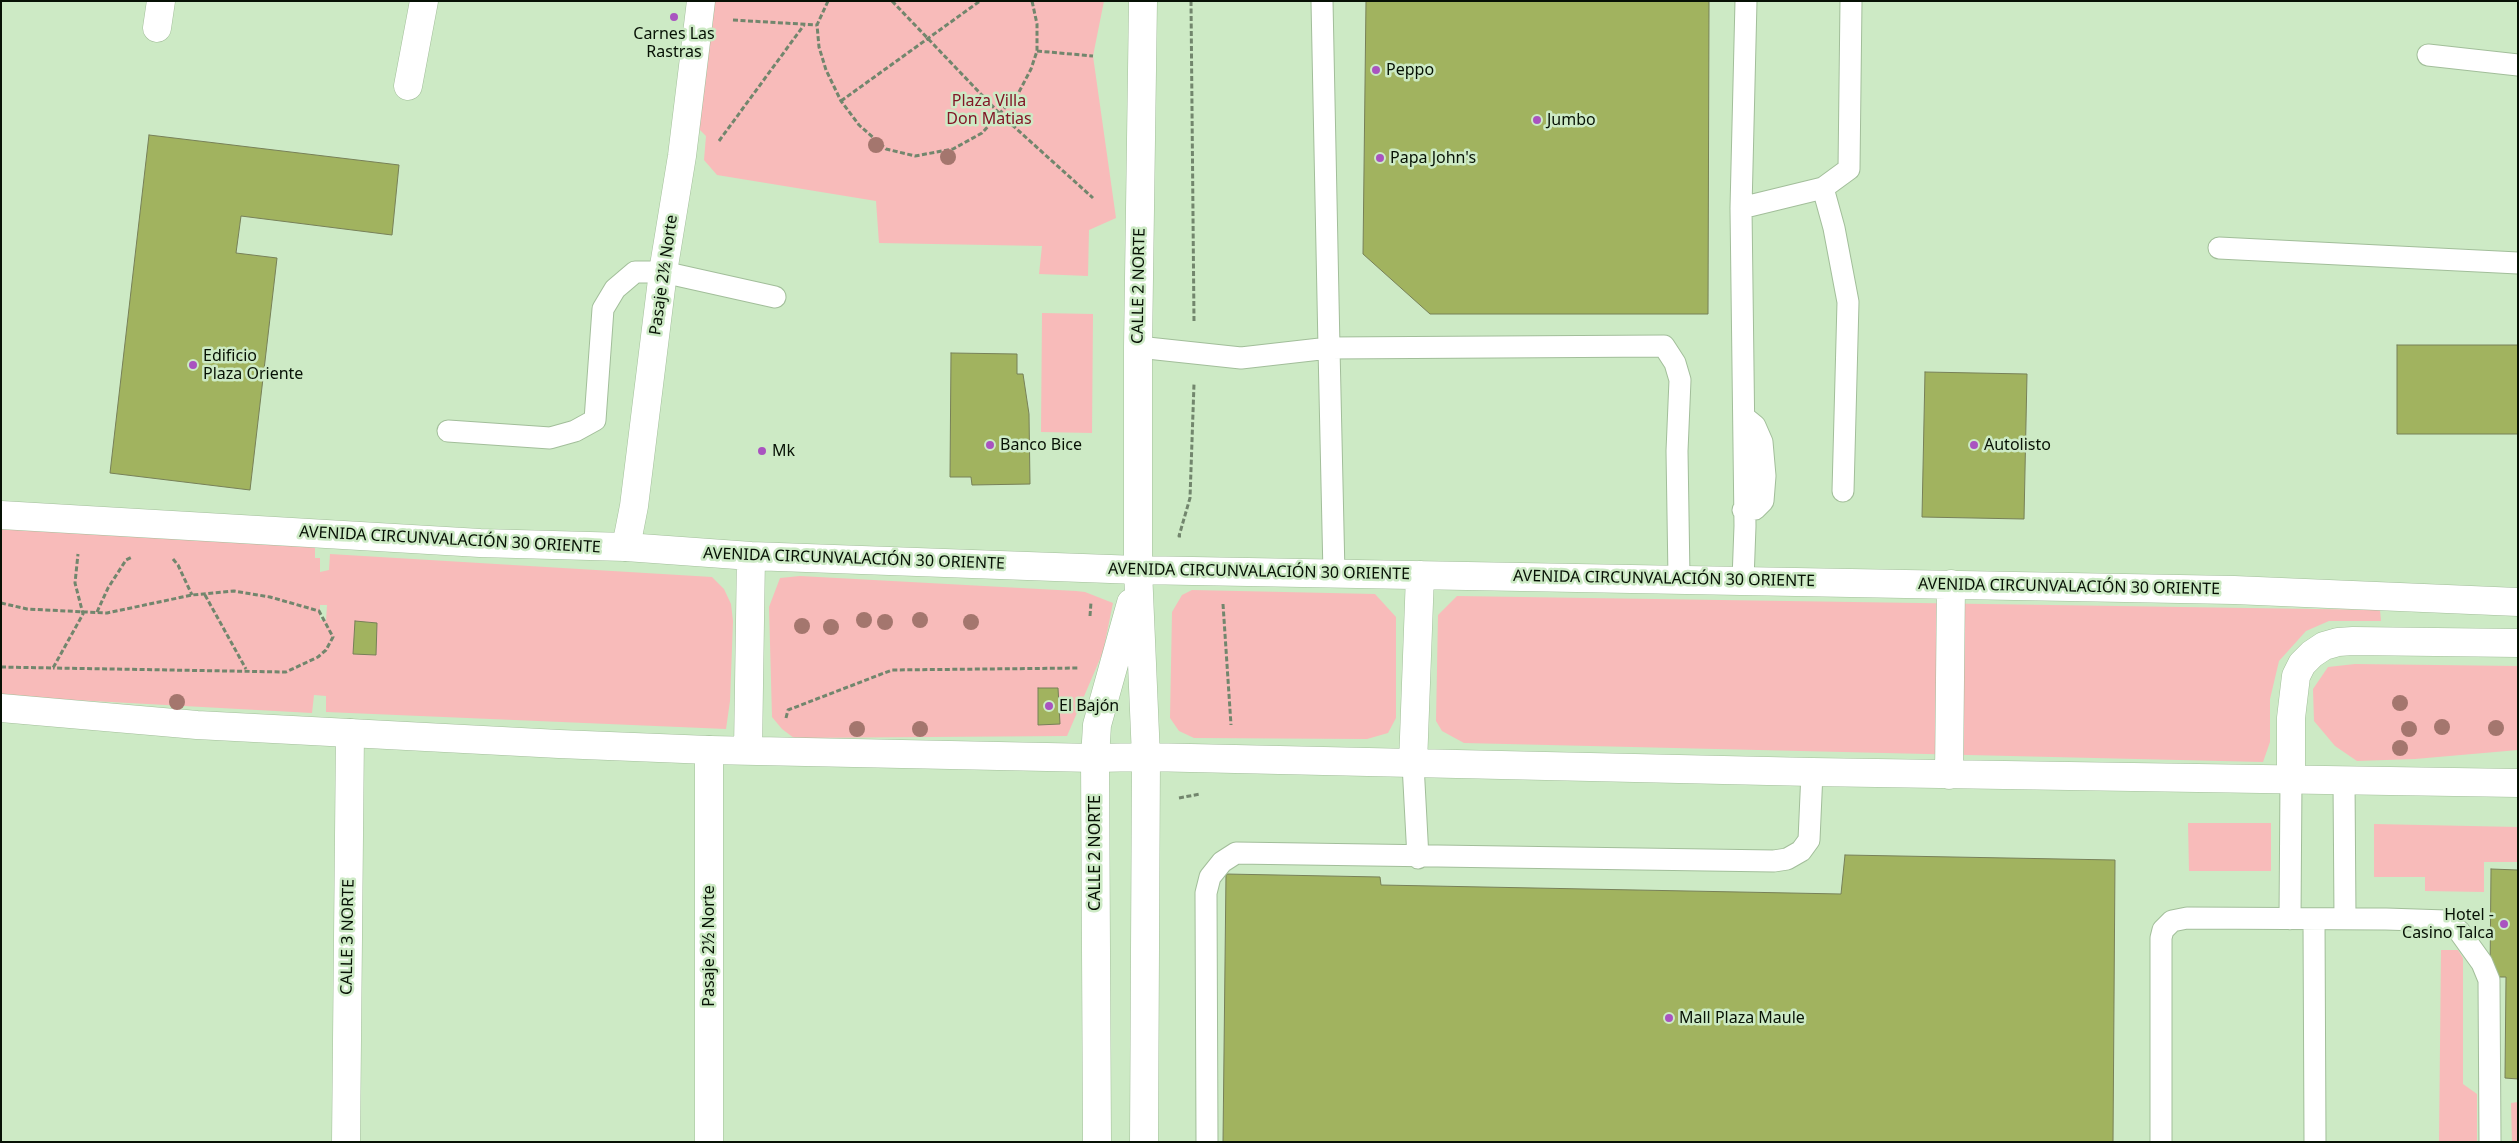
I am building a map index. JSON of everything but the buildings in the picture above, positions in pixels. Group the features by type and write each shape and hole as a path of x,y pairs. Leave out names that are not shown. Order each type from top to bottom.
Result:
{"main road":[{"path":"157,28 161,1"},
{"path":"408,86 424,1"},
{"name":"CALLE 2 NORTE","path":"1143,1 1138,347 1138,570 1146,756 1144,1142"},
{"name":"Pasaje 2½ Norte","path":"626,548 634,506 664,272 682,156 700,9"},
{"name":"AVENIDA CIRCUNVALACIÓN 30 ORIENTE","path":"1,515 470,543 626,548 751,556 1138,570 1951,584 2376,594 2518,602"},
{"path":"748,750 751,556"},
{"name":"CALLE 2 NORTE","path":"1097,1142 1095,758 1097,725 1124,634 1138,570"},
{"path":"1413,764 1420,575"},
{"path":"1949,774 1951,584"},
{"path":"2291,779 2291,718 2296,676 2302,664 2324,646 2338,642 2353,641 2518,643"},
{"path":"1,708 197,725 709,750 1095,758 1146,756 1222,760 1812,772 2518,783"},
{"name":"CALLE 3 NORTE","path":"346,1142 350,733"},
{"name":"Pasaje 2½ Norte","path":"709,750 709,1142"}],"lane":[{"path":"1322,1 1334,574"},
{"path":"1743,580 1743,510 1755,509 1763,501 1765,476 1762,442 1755,426 1744,417 1741,208 1746,1"},
{"path":"1741,208 1823,188 1849,169 1851,1"},
{"path":"2428,55 2518,65"},
{"path":"1823,188 1834,228 1848,302 1843,491"},
{"path":"2219,248 2518,263"},
{"path":"448,431 550,438 575,432 595,420 603,309 615,289 635,272 664,272 775,297"},
{"path":"1138,347 1241,358 1329,348 1664,346 1675,363 1680,380 1677,452 1679,578"},
{"path":"1413,764 1418,858"},
{"path":"1207,1142 1206,893 1210,877 1222,862 1236,854 1418,858 1764,861 1788,859 1801,851 1809,840 1812,772"},
{"path":"2290,919 2291,779"},
{"path":"2344,780 2345,918"},
{"path":"2161,1142 2160,938 2163,930 2172,921 2187,918 2314,920 2345,918 2446,921 2459,931 2482,963 2489,980 2490,1142"},
{"path":"2314,920 2315,1142"}],"path":[{"path":"828,1 817,25 819,47 826,70 841,100 859,125 886,149 914,156 953,149 982,133 1019,92 1031,69 1037,51 1037,24 1032,1"},
{"path":"892,1 1000,114 1093,198"},
{"path":"841,100 980,1"},
{"path":"1187,536 1179,536 1190,498 1195,353 1191,1"},
{"path":"700,9 817,25"},
{"path":"682,156 704,160 804,24"},
{"path":"1037,51 1093,56"},
{"path":"53,668 83,614 75,583 78,552"},
{"path":"97,612 108,588 126,560 138,555"},
{"path":"171,557 178,565 192,595"},
{"path":"1146,798 1174,798 1201,793 1215,783 1231,733 1221,571"},
{"path":"1,603 27,609 83,614 107,613 192,595 234,591 270,597 319,611 332,634 331,644 326,650 293,670 1,667"},
{"path":"205,595 247,670"},
{"path":"781,751 788,710 892,670 1085,668"}],"green space":[{"name":"Plaza Villa Don Matias","path":"708,1 1104,1 1093,56 1116,218 1089,230 1088,276 1039,274 1042,246 879,243 876,201 717,175 704,160 706,136 695,125 708,43 712,38 713,12"},
{"path":"1042,313 1093,314 1092,433 1041,432"},
{"path":"1,528 315,545 315,558 320,558 320,572 329,570 330,554 712,577 724,589 731,604 733,621 730,701 726,729 326,712 326,696 314,695 312,713 1,696","holes":["320,605 327,605 326,621 320,620"]},
{"path":"800,576 1076,591 1085,592 1113,603 1103,652 1067,736 794,738 782,729 772,717 769,607 780,578"},
{"path":"1192,590 1375,594 1396,617 1396,718 1388,733 1367,739 1194,738 1179,731 1170,718 1172,612 1182,595"},
{"path":"1457,596 2380,610 2381,621 2329,621 2306,631 2279,661 2270,699 2270,742 2263,762 1464,743 1442,731 1436,721 1438,615"},
{"path":"2355,664 2518,666 2518,750 2415,759 2357,761 2335,746 2314,721 2313,689 2328,667"},
{"path":"2188,823 2271,823 2271,871 2189,871"},
{"path":"2374,824 2518,827 2518,862 2484,862 2484,892 2425,891 2425,877 2374,877"},
{"path":"2441,950 2458,950 2463,958 2463,1084 2477,1094 2477,1142 2439,1142"},
{"path":"2518,1102 2518,1142 2512,1142 2511,1103"}],"place":[{"name":"Carnes Las Rastras","path":"674,17"},
{"name":"Peppo","path":"1376,70"},
{"name":"Jumbo","path":"1537,120"},
{"name":"Papa John's","path":"1380,158"},
{"name":"Edificio Plaza Oriente","path":"193,365"},
{"name":"Banco Bice","path":"990,445"},
{"name":"Autolisto","path":"1974,445"},
{"name":"Mk","path":"762,451"},
{"name":"El Bajón","path":"1049,706"},
{"name":"Hotel - Casino Talca","path":"2504,924"},
{"name":"Mall Plaza Maule","path":"1669,1018"}]}
